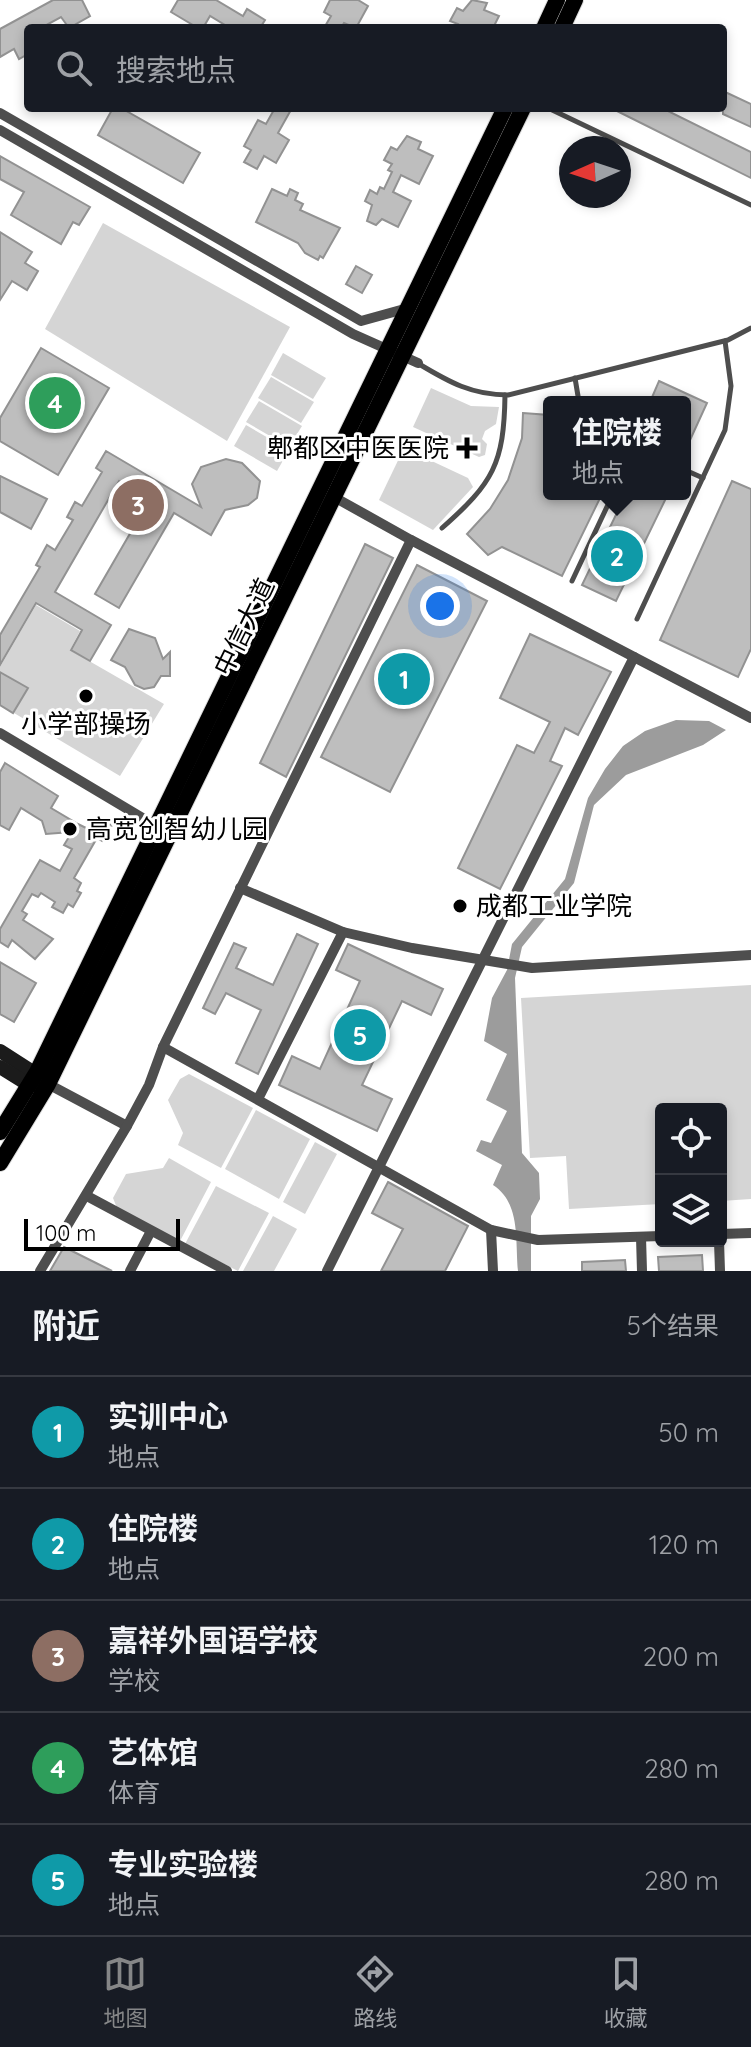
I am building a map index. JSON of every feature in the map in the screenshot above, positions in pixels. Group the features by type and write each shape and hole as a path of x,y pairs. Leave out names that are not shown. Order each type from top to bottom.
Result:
{"main road":[{"path":"546,24 557,0"},
{"path":"564,24 575,0"},
{"name":"中信大道","path":"0,1132 38,1080 334,497 395,353 408,308 503,112"},
{"name":"中信大道","path":"0,1163 156,826 395,353 521,112"},
{"path":"0,1051 38,1080"},
{"path":"0,1067 38,1080"}],"street":[{"path":"0,113 361,321 408,308"},
{"path":"0,130 353,334 418,363"},
{"path":"334,497 751,718"},
{"path":"40,1271 127,1126 411,540"},
{"path":"327,1271 634,657"},
{"path":"0,733 156,826"},
{"path":"240,888 343,932 412,948 532,968 751,955"},
{"path":"258,1099 343,932"},
{"path":"163,1047 495,1230 538,1240 655,1236"},
{"path":"38,1080 127,1126"},
{"path":"87,1196 227,1271"},
{"path":"493,1271 495,1230"},
{"path":"130,1271 151,1231"},
{"path":"727,1234 751,1233"},
{"path":"641,1237 642,1271"},
{"path":"719,1247 720,1271"}],"lane":[{"path":"556,112 751,205"},
{"path":"418,363 467,390 484,395 505,395 725,341 751,328"},
{"path":"637,619 703,478 730,412 725,341"},
{"path":"575,378 578,396"},
{"path":"442,528 478,496 492,475 501,450 505,395"},
{"path":"691,473 703,478"},
{"path":"572,581 610,500"}],"shaded area":[{"path":"103,223 290,327 227,441 45,329"},
{"path":"283,353 326,378 313,399 271,375"},
{"path":"271,377 314,402 301,423 258,398"},
{"path":"431,388 471,406 499,407 496,424 485,431 482,439 487,444 485,455 479,457 413,427"},
{"path":"259,401 302,426 289,447 246,422"},
{"path":"246,425 289,450 277,471 234,446"},
{"path":"404,448 468,478 473,487 433,530 379,500"},
{"name":"小学部操场","path":"36,605 80,631 70,650 164,704 120,776 14,713 28,688 0,671 0,667"},
{"path":"676,720 709,721 726,730 703,745 626,775 594,805 574,883 522,947 515,978 522,1153 539,1173 540,1199 531,1216 531,1271 518,1271 512,1212 502,1193 493,1185 502,1165 476,1151 481,1140 491,1143 507,1111 486,1100 507,1054 484,1041 492,998 507,970 512,944 565,879 588,798 605,769 623,746 645,731"},
{"path":"751,985 751,1199 727,1201 727,1103 655,1103 655,1204 569,1209 566,1156 530,1158 521,998"},
{"path":"189,1074 253,1108 221,1168 178,1145 183,1133 168,1100 180,1079"},
{"path":"256,1110 310,1139 279,1199 225,1169"},
{"path":"315,1142 337,1154 305,1214 283,1202"},
{"path":"169,1158 211,1182 179,1243 117,1208 113,1198 126,1174 163,1168"},
{"path":"216,1186 269,1213 238,1271 185,1244"},
{"path":"273,1216 297,1229 274,1271 243,1271"}],"building":[{"path":"53,0 82,0 90,16 76,24 66,24 61,17 48,24 24,24 24,56 19,59 14,49 0,57 0,29"},
{"path":"178,0 216,0 243,16 247,9 265,20 262,24 223,24 210,16 205,24 191,24 171,12"},
{"path":"330,0 358,0 368,6 358,24 326,24 331,16 324,12"},
{"path":"472,0 487,3 484,10 499,16 495,24 458,24 450,21 457,8 463,11"},
{"path":"727,93 751,104 751,127 723,114 727,112"},
{"path":"111,112 128,112 200,153 183,183 98,135"},
{"path":"273,112 290,112 278,133 289,140 276,163 264,156 257,169 244,162 251,150 244,146 258,120 266,124"},
{"path":"619,112 670,112 751,152 751,178"},
{"path":"407,136 421,142 418,149 433,156 419,184 401,175 393,192 411,201 398,227 382,219 376,225 367,221 372,205 365,201 370,190 377,194 380,187 384,189 392,172 388,170 392,164 384,160 391,147 397,150"},
{"path":"0,156 90,207 79,225 73,222 61,244 11,215 24,192 0,179"},
{"path":"272,189 287,196 290,189 298,193 295,200 303,204 300,210 340,228 323,258 320,256 318,260 305,253 298,243 256,222"},
{"path":"0,232 32,252 25,263 38,271 27,290 12,281 0,300"},
{"path":"356,266 372,275 362,293 346,284"},
{"path":"41,348 109,388 58,475 0,441 0,418"},
{"path":"659,381 707,403 691,438 691,396 653,396"},
{"path":"523,413 543,415 543,500 599,500 562,576 502,547 488,555 467,534 490,509 508,480 522,438"},
{"path":"106,451 201,507 192,484 201,467 226,459 242,463 260,481 257,498 248,505 225,510 211,535 174,513 119,608 95,594 150,499 119,481 55,592 111,625 90,661 71,650 82,630 36,603 0,665 0,635 40,567 36,565 47,545 55,550 73,520 67,517 75,502 82,506 102,472 96,468"},
{"path":"0,476 47,499 31,529 0,512"},
{"path":"732,481 751,489 751,649 738,677 660,640"},
{"path":"623,500 665,500 616,601 582,585"},
{"path":"365,544 393,558 286,777 260,763"},
{"path":"417,565 487,601 390,792 321,757"},
{"path":"129,629 155,638 163,659 170,652 170,676 161,676 154,687 144,689 135,685 125,667 111,660"},
{"path":"530,634 611,672 578,735 565,728 550,761 562,766 500,889 458,868 517,745 534,753 550,722 500,698"},
{"path":"0,672 28,688 13,713 0,705"},
{"path":"5,763 58,796 51,808 78,824 88,829 96,816 112,825 102,841 97,838 74,878 81,883 77,891 81,893 73,907 68,904 63,913 52,907 55,902 41,893 38,897 32,894 22,911 27,914 23,920 53,939 35,959 12,940 8,947 0,942 0,929 40,860 60,871 72,849 64,845 72,832 46,834 42,821 21,808 9,830 0,825 0,772"},
{"path":"297,934 318,944 258,1074 236,1063 261,1010 226,993 215,1014 203,1008 234,943 246,948 236,968 273,985"},
{"path":"348,944 443,989 431,1015 402,1001 362,1085 392,1099 377,1131 279,1085 292,1056 320,1069 360,981 336,970"},
{"path":"0,962 36,983 14,1022 0,1014"},
{"path":"388,1182 468,1226 445,1271 381,1271 403,1229 372,1213"},
{"path":"64,1247 112,1271 50,1271"},
{"path":"702,1255 703,1271 659,1271 658,1257"},
{"path":"625,1260 626,1271 582,1271 582,1262"}],"place":[{"name":"艺体馆","path":"55,403"},
{"name":"郫都区中医医院","path":"467,448"},
{"name":"嘉祥外国语学校","path":"138,505"},
{"name":"住院楼","path":"617,556"},
{"name":"实训中心","path":"404,679"},
{"name":"小学部操场","path":"86,696"},
{"name":"高宽创智幼儿园","path":"70,829"},
{"name":"成都工业学院","path":"460,906"},
{"name":"专业实验楼","path":"360,1035"}]}
